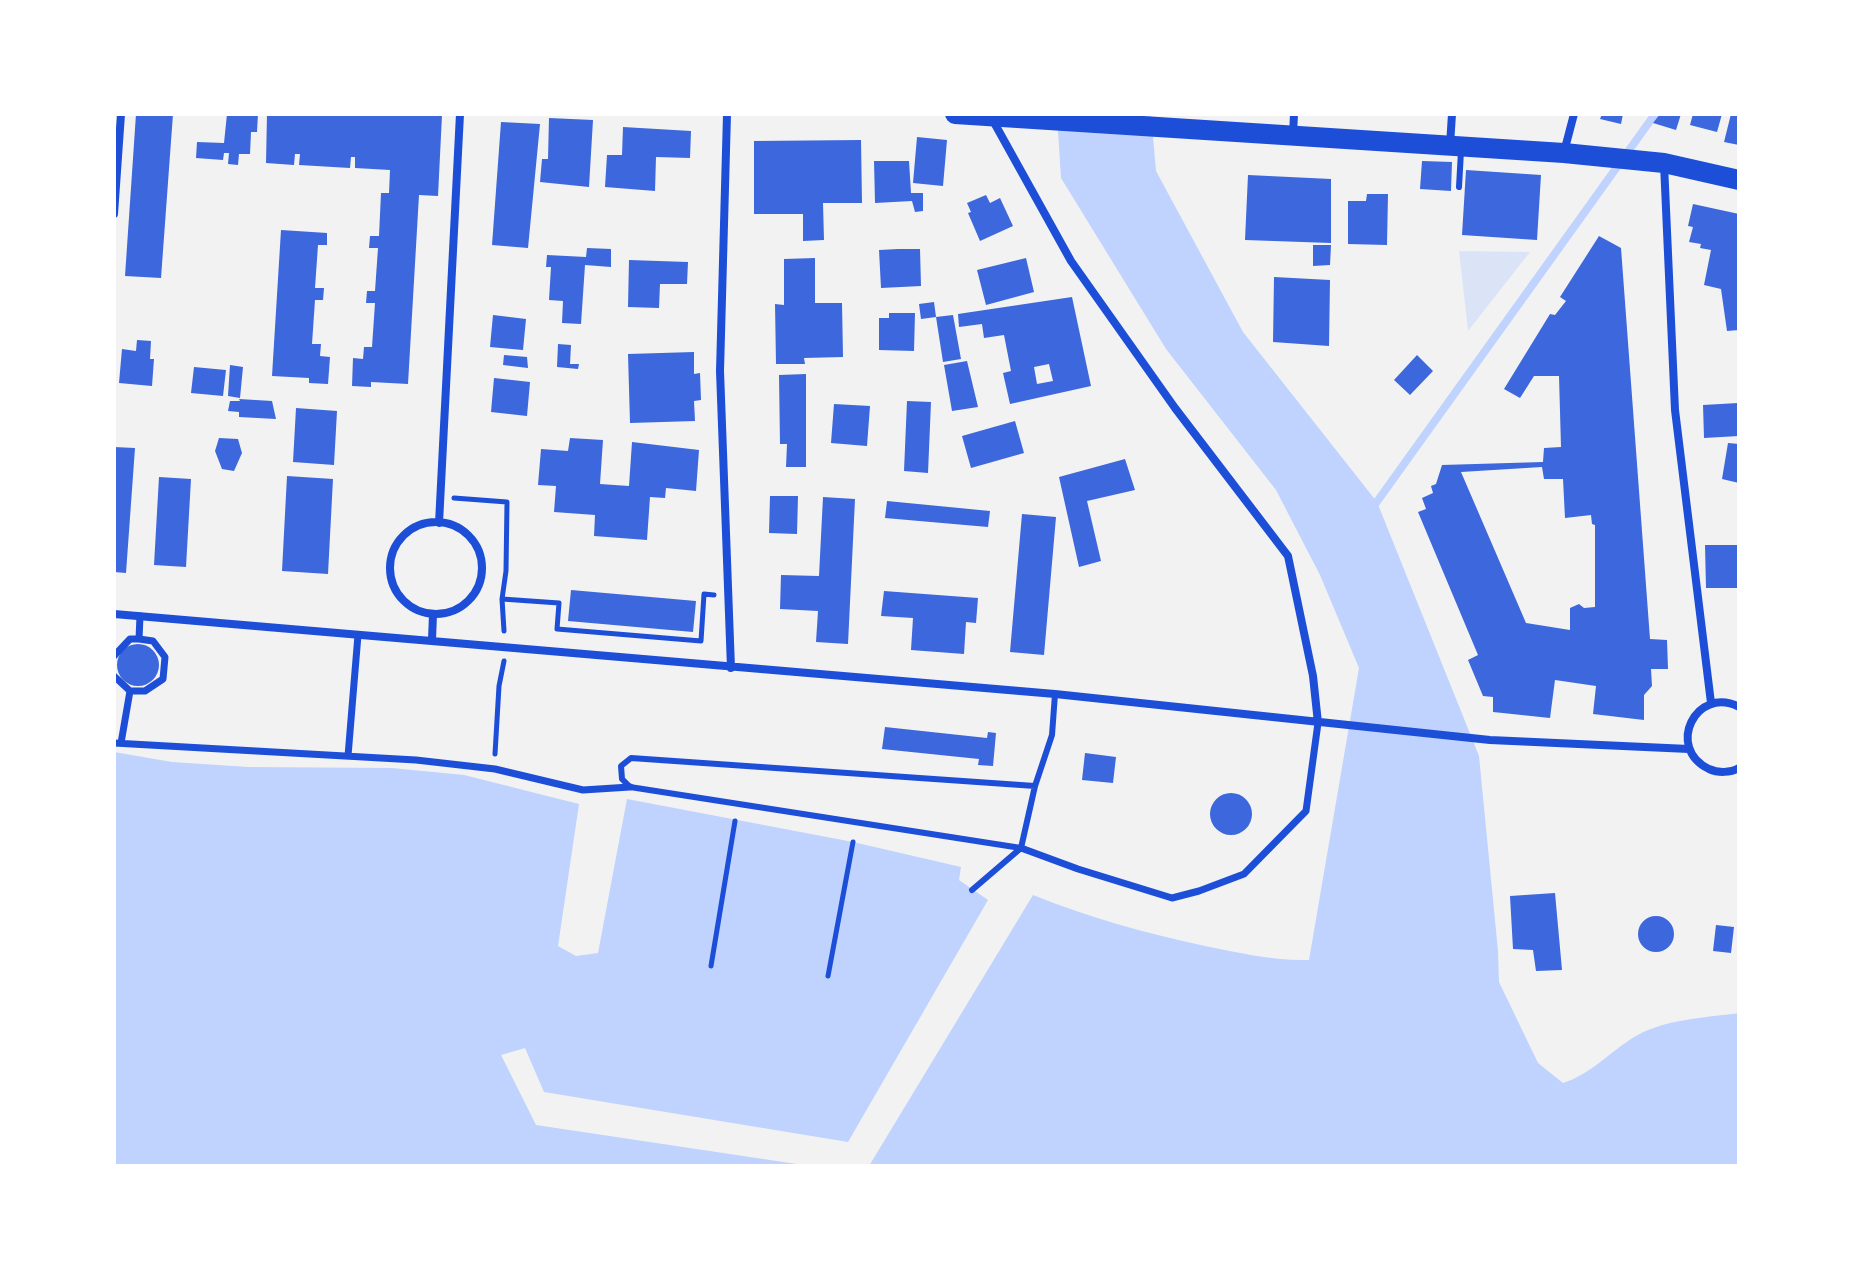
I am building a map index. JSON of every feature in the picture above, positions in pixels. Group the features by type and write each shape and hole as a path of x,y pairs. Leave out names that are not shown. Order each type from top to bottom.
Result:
{"main road":[{"path":"955,114 1574,154 1664,163 1739,180"}],"street":[{"path":"114,214 121,114"},
{"path":"439,523 460,114"},
{"path":"727,114 720,371 731,668"},
{"path":"1293,136 1294,114"},
{"path":"1452,114 1456,146"},
{"path":"1574,114 1574,154"},
{"path":"991,116 1071,261 1175,408 1288,556 1313,676 1318,723 1306,811 1244,874 1172,898 1021,848"},
{"path":"1664,163 1675,410 1711,703"},
{"path":"439,523 463,531 474,542 482,570 479,585 460,608 433,614 415,610 403,600 394,587 391,572 397,543 421,525 439,523"},
{"path":"114,614 1055,694 1490,740 1689,749"},
{"path":"432,640 433,614"},
{"path":"139,639 140,616"},
{"path":"348,756 358,635"},
{"path":"114,656 130,639 139,639 153,641 165,657 163,679 145,691 130,691 114,676"},
{"path":"130,691 118,743 348,756 495,769 583,790 630,787"},
{"path":"1739,707 1729,702 1711,703 1696,713 1687,730 1689,749 1699,764 1715,772 1739,768"}],"lane":[{"path":"1456,146 1459,187"},
{"path":"972,890 1021,848 1035,786 1052,735 1055,694"},
{"path":"1021,848 630,787 622,779 621,766 631,758 1035,786"}],"path":[{"path":"441,498 507,502 506,571 502,599 506,647 499,686 495,769"},
{"path":"502,599 559,603 557,629 701,641 704,594 727,595"},
{"path":"711,966 735,821"},
{"path":"828,976 853,842"}],"shaded area":[{"path":"1459,251 1530,252 1468,331"}],"water":[{"path":"1057,114 1151,114 1156,171 1243,332 1377,502 1479,756 1499,982 1538,1063 1563,1083 1590,1070 1643,1032 1683,1020 1739,1013 1739,1166 869,1166 1033,895 1097,918 1183,941 1257,956 1309,960 1359,668 1320,575 1276,490 1166,349 1061,178"},
{"path":"114,752 172,762 248,767 392,768 464,775 579,804 558,946 576,956 598,953 627,799 853,842 961,867 959,880 988,900 848,1142 544,1092 525,1048 501,1055 536,1125 810,1166 114,1166"}],"building":[{"path":"136,114 173,114 161,278 125,276"},
{"path":"227,114 258,114 257,132 251,132 250,154 239,154 238,165 228,164 229,153 224,153 223,160 196,158 197,142 224,143"},
{"path":"267,114 442,115 438,196 419,195 408,384 371,382 371,387 352,386 353,358 363,359 364,347 372,347 375,303 366,303 367,291 375,291 378,248 369,248 370,236 379,236 381,193 389,193 390,170 355,168 355,157 351,157 350,168 299,165 300,154 295,154 294,165 266,163"},
{"path":"1602,114 1623,114 1621,124 1600,119"},
{"path":"1660,114 1681,114 1676,130 1653,123"},
{"path":"1693,114 1722,114 1717,132 1690,125"},
{"path":"1731,114 1739,114 1739,145 1724,142"},
{"path":"549,118 593,120 589,187 540,182 542,159 548,159"},
{"path":"501,122 540,124 528,248 492,245"},
{"path":"623,127 691,131 690,158 656,157 655,191 605,187 607,155 622,155"},
{"path":"917,137 947,140 943,186 913,183"},
{"path":"861,140 862,203 823,203 824,240 803,241 803,214 754,214 754,141"},
{"path":"874,161 909,161 911,193 923,193 923,211 915,212 912,201 875,203"},
{"path":"1422,161 1452,162 1451,191 1420,189"},
{"path":"1466,170 1541,175 1537,240 1462,235"},
{"path":"1248,175 1331,179 1331,243 1245,240"},
{"path":"1367,194 1388,194 1387,245 1348,244 1348,201 1366,201"},
{"path":"986,195 990,203 1000,198 1013,226 980,241 967,203"},
{"path":"1693,204 1739,214 1739,330 1727,331 1721,289 1704,285 1711,250 1689,242 1693,227 1688,226"},
{"path":"281,230 327,233 327,245 318,245 315,288 324,288 323,300 315,300 312,344 321,344 320,356 330,357 328,384 309,383 309,378 272,376"},
{"path":"1599,236 1621,248 1650,639 1667,640 1668,669 1651,669 1652,686 1644,695 1644,720 1593,714 1596,686 1555,680 1550,718 1493,712 1493,697 1483,696 1468,660 1478,655 1418,512 1426,509 1422,498 1433,493 1431,486 1436,484 1442,465 1543,462 1544,448 1561,447 1559,376 1534,376 1520,398 1504,389 1550,314 1555,315 1566,301 1560,297","holes":["1542,467 1544,479 1563,479 1565,518 1591,515 1592,524 1595,525 1595,607 1584,608 1579,604 1570,608 1570,630 1526,623 1461,472"]},
{"path":"1313,245 1331,245 1330,265 1313,266"},
{"path":"587,248 611,249 611,267 585,265 581,324 562,323 563,301 549,300 551,267 546,267 547,255 586,257"},
{"path":"920,249 921,286 881,288 879,250"},
{"path":"815,258 815,303 842,303 843,357 804,358 805,364 776,364 775,304 784,305 784,259"},
{"path":"1026,258 1034,292 986,305 977,270"},
{"path":"629,260 688,262 687,284 660,284 659,308 628,307"},
{"path":"1274,277 1330,280 1329,346 1273,342"},
{"path":"1072,297 1091,386 1010,404 1003,373 1011,371 1004,335 984,338 982,324 959,327 958,314","holes":["1049,364 1053,381 1037,384 1034,367"]},
{"path":"934,302 936,317 921,319 919,304"},
{"path":"889,313 915,313 914,351 879,350 879,318 889,318"},
{"path":"493,315 526,319 523,350 490,347"},
{"path":"953,315 961,359 943,362 936,317"},
{"path":"137,340 151,341 150,359 154,359 152,386 119,383 122,349 136,351"},
{"path":"558,344 571,345 570,364 579,364 578,369 557,367"},
{"path":"694,352 694,374 700,373 701,400 694,401 695,421 630,423 628,354"},
{"path":"504,355 527,357 528,368 503,365"},
{"path":"1417,355 1433,371 1410,395 1394,380"},
{"path":"967,361 978,407 952,411 944,365"},
{"path":"230,365 243,367 240,398 228,396"},
{"path":"194,367 226,370 223,396 191,393"},
{"path":"806,374 806,467 786,467 787,444 780,444 779,375"},
{"path":"494,378 530,382 527,416 491,412"},
{"path":"230,401 272,401 276,419 239,417 239,412 228,411"},
{"path":"907,401 931,402 928,473 904,471"},
{"path":"1738,403 1739,436 1704,438 1703,405"},
{"path":"834,404 870,406 867,446 831,443"},
{"path":"296,408 337,411 334,465 293,462"},
{"path":"1015,421 1024,453 971,468 962,436"},
{"path":"219,438 238,439 242,453 234,471 222,469 215,451"},
{"path":"570,438 603,440 600,484 629,486 632,442 699,450 696,491 666,488 665,498 650,497 647,540 594,536 595,515 554,512 556,486 538,485 541,449 568,451"},
{"path":"1728,443 1739,444 1739,483 1722,479"},
{"path":"114,447 135,448 126,573 114,572"},
{"path":"1125,459 1135,490 1087,501 1101,561 1079,567 1059,477"},
{"path":"287,476 333,479 328,574 282,571"},
{"path":"159,477 191,479 186,567 154,565"},
{"path":"770,496 798,496 797,534 769,533"},
{"path":"823,497 855,499 848,644 816,642 818,611 780,609 781,575 819,576"},
{"path":"887,501 990,511 988,527 885,518"},
{"path":"1022,514 1056,517 1044,655 1010,652"},
{"path":"1705,545 1739,545 1739,588 1706,588"},
{"path":"571,590 696,601 693,632 568,621"},
{"path":"884,591 978,598 976,623 966,622 964,654 911,650 913,618 881,616"},
{"path":"138,644 153,650 159,665 153,680 138,686 123,680 117,665 123,650"},
{"path":"885,727 987,738 988,732 996,733 993,766 978,765 979,759 882,749"},
{"path":"1085,753 1116,757 1113,783 1082,780"},
{"path":"1231,793 1246,799 1252,814 1246,829 1231,835 1216,829 1210,814 1216,799"},
{"path":"1555,893 1562,970 1536,971 1533,950 1513,949 1510,896"},
{"path":"1656,916 1669,921 1674,934 1669,947 1656,952 1643,947 1638,934 1643,921"},
{"path":"1716,925 1734,927 1731,953 1713,951"}],"waterway":[{"path":"1371,510 1655,114"}]}
